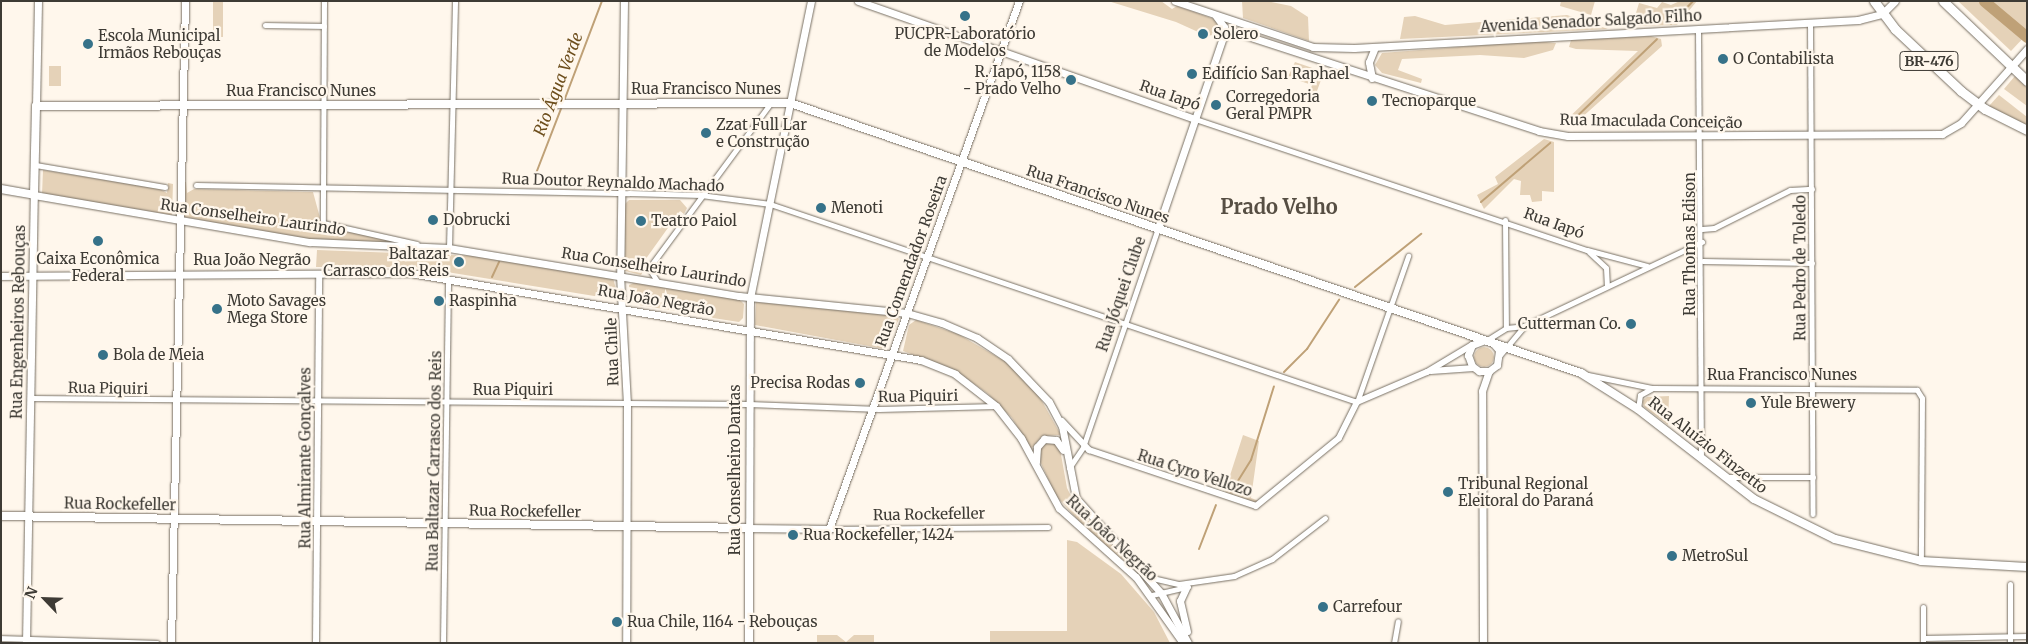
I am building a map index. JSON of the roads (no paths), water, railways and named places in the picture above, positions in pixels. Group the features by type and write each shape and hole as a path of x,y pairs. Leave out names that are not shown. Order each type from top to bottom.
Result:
{"highway":[{"name":"BR-476","path":"1874,1 1882,14 1978,105 2027,130"},
{"path":"1943,1 2014,62 2027,81"}],"main road":[{"name":"Rua Engenheiros Rebouças","path":"26,641 38,1"},
{"path":"171,643 185,1"},
{"name":"Rua Chile","path":"624,1 624,104 620,275 624,309 627,404 626,643"},
{"name":"Rua Conselheiro Dantas","path":"749,643 750,404 748,330 750,297 811,1"},
{"name":"Rua Iapó","path":"858,1 1196,119"},
{"name":"Rua Comendador Roseira","path":"829,529 1018,1"},
{"path":"1174,1 1214,14 1224,27 1224,37"},
{"path":"1882,14 1895,1"},
{"name":"Avenida Senador Salgado Filho","path":"1214,14 1313,47 1375,47 1698,29 1810,22 1882,14"},
{"name":"Rua Imaculada Conceição","path":"1224,37 1235,32 1372,78 1568,136 1942,134 1962,123 2027,49"},
{"name":"Rua Jóquei Clube","path":"1158,228 1224,37"},
{"path":"1372,78 1368,62 1375,47"},
{"name":"Rua Francisco Nunes","path":"36,106 624,104 772,101 790,103 1581,373"},
{"name":"Rua Conselheiro Laurindo","path":"1,189 310,242 449,248 750,297 907,314 951,326 993,348 1025,374 1056,414 1068,470 1082,507 1161,593 1186,641"},
{"name":"Rua João Negrão","path":"1,276 398,272 892,354 954,374 996,406 1021,438 1051,498 1069,520 1122,564 1152,595"},
{"path":"1482,391 1489,371 1497,365 1500,355 1489,341 1472,345 1468,355 1482,391 1483,643"},
{"path":"1474,368 1489,371"},
{"name":"Rua Aluízio Finzetto","path":"1581,373 1638,409 1724,477 1801,525 1855,546 1920,561 2027,568"},
{"path":"1036,467 1037,447 1044,439 1060,443 1067,462"},
{"name":"Rua Rockefeller","path":"1,516 829,529"},
{"path":"1186,588 1180,601 1186,641"},
{"path":"1152,595 1186,641"}],"street":[{"path":"324,1 323,222 429,247"},
{"path":"449,248 453,188 455,1"},
{"name":"Rua Pedro de Toledo","path":"1810,22 1813,514"},
{"path":"265,25 324,26"},
{"name":"Rua Thomas Edison","path":"1698,29 1702,136 1703,261 1701,460"},
{"path":"662,284 652,278 649,268 772,101"},
{"name":"Rua Iapó","path":"1196,119 1505,220 1587,250 1647,266"},
{"path":"35,165 165,187"},
{"name":"Rua Doutor Reynaldo Machado","path":"196,185 453,188 701,195 770,204 1357,402"},
{"path":"1702,229 1714,228 1790,190 1812,189"},
{"path":"1505,220 1506,328"},
{"name":"Rua Jóquei Clube","path":"1068,470 1083,446 1158,228"},
{"path":"1489,341 1506,328 1524,326 1647,266 1702,242"},
{"name":"Rua Iapó","path":"1587,250 1603,262 1607,285"},
{"path":"1357,402 1408,256"},
{"path":"1703,261 1812,263"},
{"name":"Rua Almirante Gonçalves","path":"316,643 319,274"},
{"name":"Rua Baltazar Carrasco dos Reis","path":"443,643 448,403 448,279"},
{"path":"1500,355 1505,346 1524,326"},
{"path":"1357,402 1427,372 1472,345"},
{"path":"1427,372 1474,368"},
{"name":"Rua Francisco Nunes","path":"1581,373 1652,388 1911,388 1922,398 1920,561"},
{"path":"1638,409 1640,395 1652,388"},
{"name":"Rua Piquiri","path":"30,398 176,401 750,404 872,409 996,406"},
{"name":"Rua Cyro Vellozo","path":"1083,446 1256,506 1339,438 1357,402"},
{"path":"1056,414 1083,446"},
{"path":"1724,477 1813,477"},
{"name":"Rua João Negrão","path":"1152,595 1186,588 1198,583 1253,569 1302,538 1325,518"},
{"name":"Rua Rockefeller","path":"829,529 1048,527"},
{"name":"Rua João Negrão","path":"1148,577 1168,584 1198,583"},
{"path":"2010,584 2010,643"},
{"path":"1923,607 1923,640 2027,636"},
{"path":"1394,643 1398,620"},
{"path":"1,638 26,641 157,643"}],"waterway":[{"name":"Rio Água Verde","path":"564,101 602,1"},
{"path":"1671,24 1693,1"},
{"path":"1984,1 2027,37"},
{"path":"1567,126 1657,39"},
{"name":"Rio Água Verde","path":"535,176 562,106"},
{"path":"1481,202 1550,143"},
{"path":"1355,287 1421,234"},
{"name":"Rio Água Verde","path":"492,277 499,262"},
{"path":"1284,372 1307,349 1339,300"},
{"path":"1231,492 1251,460 1274,386"},
{"path":"1199,549 1216,505"}],"place":[{"name":"PUCPR-Laboratório de Modelos","path":"965,16"},
{"name":"Solero","path":"1203,34"},
{"name":"Escola Municipal Irmãos Rebouças","path":"88,44"},
{"name":"O Contabilista","path":"1723,59"},
{"name":"Edifício San Raphael","path":"1192,74"},
{"name":"R. Iapó, 1158 - Prado Velho","path":"1071,80"},
{"name":"Tecnoparque","path":"1372,101"},
{"name":"Corregedoria Geral PMPR","path":"1216,105"},
{"name":"Zzat Full Lar e Construção","path":"706,133"},
{"name":"Menoti","path":"821,208"},
{"name":"Dobrucki","path":"433,220"},
{"name":"Teatro Paiol","path":"641,221"},
{"name":"Caixa Econômica Federal","path":"98,241"},
{"name":"Baltazar Carrasco dos Reis","path":"459,262"},
{"name":"Raspinha","path":"439,301"},
{"name":"Moto Savages Mega Store","path":"217,309"},
{"name":"Cutterman Co.","path":"1631,324"},
{"name":"Bola de Meia","path":"103,355"},
{"name":"Precisa Rodas","path":"860,383"},
{"name":"Yule Brewery","path":"1751,403"},
{"name":"Tribunal Regional Eleitoral do Paraná","path":"1448,492"},
{"name":"Rua Rockefeller, 1424","path":"793,535"},
{"name":"MetroSul","path":"1672,556"},
{"name":"Carrefour","path":"1323,607"},
{"name":"Rua Chile, 1164 - Rebouças","path":"617,622"}],"district":[{"name":"Prado Velho","path":"1279,206"}]}
